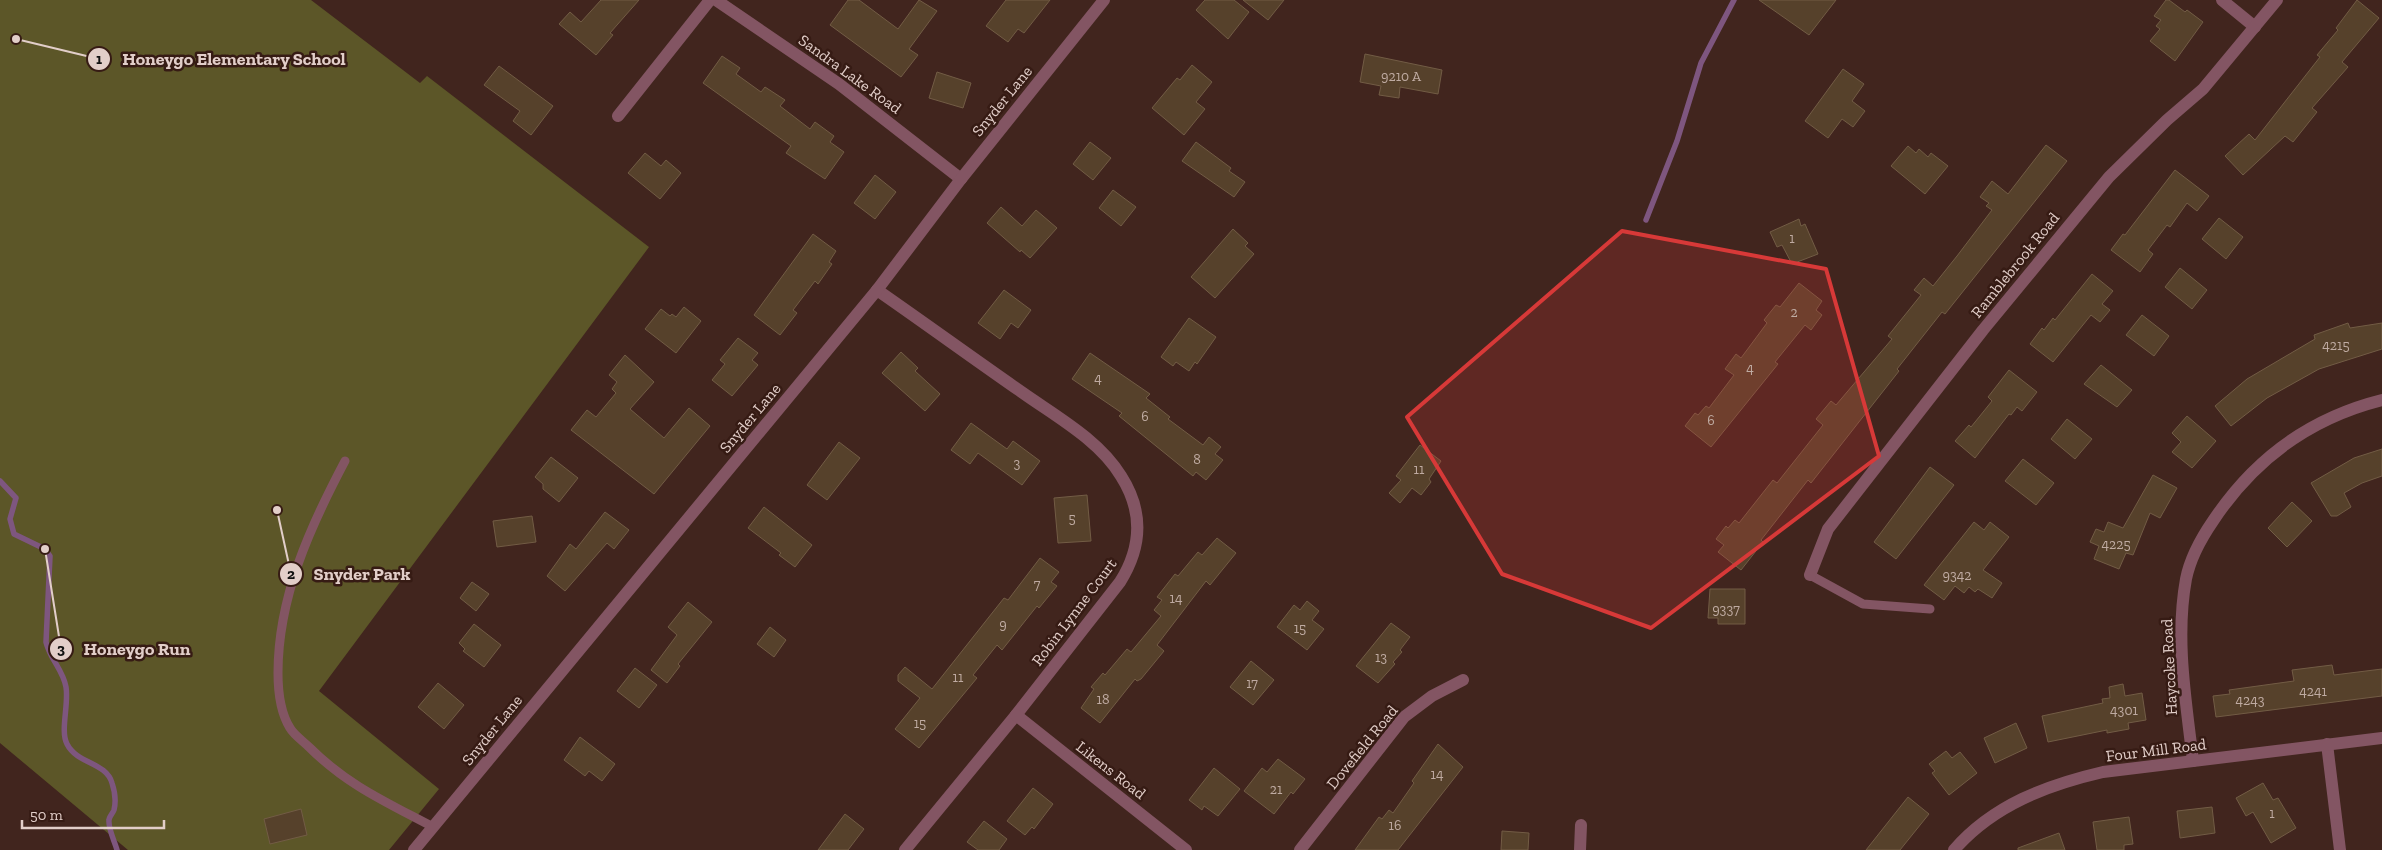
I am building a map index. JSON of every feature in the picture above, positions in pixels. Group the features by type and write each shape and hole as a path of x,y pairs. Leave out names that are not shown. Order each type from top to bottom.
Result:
{"street":[{"path":"618,116 710,0"},
{"name":"Sandra Lake Road","path":"716,0 839,84 961,179"},
{"name":"Snyder Lane","path":"414,850 877,290 961,179 1104,0"},
{"path":"2222,0 2255,27"},
{"name":"Ramblebrook Road","path":"1810,574 1828,529 1983,330 2109,177 2166,120 2203,89 2277,0"},
{"name":"Robin Lynne Court","path":"877,290 1092,443 1112,462 1130,492 1138,524 1139,539 1130,566 1120,582 1016,715 905,850"},
{"name":"Haycoke Road","path":"2193,761 2181,632 2182,611 2186,577 2207,530 2226,500 2264,458 2299,435 2340,413 2382,400"},
{"name":"Dovefield Road","path":"1300,850 1404,717 1432,696 1463,680"},
{"name":"Likens Road","path":"1016,715 1186,850"},
{"name":"Four Mill Road","path":"1954,850 1980,824 1995,814 2019,800 2069,780 2103,772 2382,738"},
{"path":"2327,744 2340,850"},
{"path":"1580,850 1581,825"}],"lane":[{"path":"345,461 314,524 294,576 282,620 278,660 278,688 283,713 290,729 326,764 359,789 433,827"},
{"path":"1810,574 1862,604 1930,609"}],"highlighted area":[{"path":"1622,231 1826,269 1879,456 1651,628 1502,574 1407,417"}],"shaded area":[{"path":"0,0 311,0 420,83 427,76 649,247 319,691 439,789 389,850 128,850 0,743"}],"building":[{"path":"601,0 639,0 610,33 613,35 596,55 559,24 570,12 581,22"},
{"path":"848,0 859,0 898,29 919,0 937,11 909,49 918,55 901,77 830,25"},
{"path":"1006,0 1050,0 1024,33 1018,29 1008,42 986,26"},
{"path":"1205,0 1234,0 1249,12 1228,39 1196,10"},
{"path":"1243,0 1284,0 1268,20"},
{"path":"1759,0 1836,0 1809,35"},
{"path":"2166,0 2169,0 2185,12 2187,10 2203,22 2175,61 2150,41 2160,29 2156,26 2161,20 2154,16"},
{"path":"2357,0 2379,18 2342,62 2348,67 2312,108 2317,112 2293,142 2285,136 2243,175 2225,156 2249,134 2255,140 2320,57 2317,55 2338,30 2336,28"},
{"path":"1365,54 1442,70 1438,94 1400,87 1399,98 1379,95 1381,86 1360,82"},
{"path":"722,56 740,68 736,74 761,92 765,87 785,100 780,106 810,129 815,122 834,136 830,142 844,152 825,179 786,153 791,146 703,83"},
{"path":"1192,65 1212,82 1196,102 1205,109 1184,135 1152,108 1177,78 1180,80"},
{"path":"499,66 553,106 531,135 513,121 520,111 484,85"},
{"path":"1843,69 1864,84 1852,101 1865,111 1853,127 1842,119 1828,138 1805,121"},
{"path":"937,72 971,83 963,108 929,98"},
{"path":"1090,142 1111,158 1093,180 1073,164"},
{"path":"1196,142 1231,168 1229,171 1245,182 1234,197 1182,161"},
{"path":"2046,145 2067,161 1945,314 1942,312 1897,369 1899,371 1811,483 1808,480 1761,540 1763,542 1741,570 1718,552 1724,545 1716,539 1726,526 1728,528 1735,520 1739,523 1773,480 1777,483 1823,425 1816,419 1831,401 1836,405 1892,339 1888,336 1921,295 1914,290 1924,278 1933,286 1957,256 1992,210 1986,206 1989,203 1980,197 1992,181 2008,194"},
{"path":"1908,146 1916,153 1919,149 1928,157 1931,153 1948,166 1925,194 1891,166"},
{"path":"645,153 661,166 666,160 681,173 660,199 628,173"},
{"path":"2175,170 2209,196 2197,211 2187,203 2170,227 2167,225 2148,250 2153,254 2140,272 2111,250 2123,234 2125,235"},
{"path":"875,175 896,192 875,219 854,203"},
{"path":"1113,190 1136,207 1121,226 1099,208"},
{"path":"1001,207 1022,226 1036,210 1057,228 1030,258 1021,250 1020,252 987,223"},
{"path":"2219,218 2243,237 2226,259 2202,239"},
{"path":"1799,219 1801,226 1805,224 1818,254 1792,264 1782,245 1777,247 1770,232"},
{"path":"1233,229 1248,243 1245,246 1254,254 1215,298 1191,277"},
{"path":"813,234 836,251 829,262 832,264 818,284 815,281 793,310 797,313 780,335 754,315"},
{"path":"2180,268 2207,290 2192,309 2165,287"},
{"path":"2092,274 2113,291 2102,304 2110,310 2100,322 2091,315 2053,362 2030,344 2042,328 2044,330 2053,318 2055,320"},
{"path":"1799,283 1822,301 1816,310 1822,315 1811,330 1805,325 1775,362 1778,364 1711,447 1685,426 1695,413 1698,415 1706,406 1709,408 1734,375 1725,369 1736,354 1741,358 1767,323 1764,320 1776,305 1780,307"},
{"path":"1004,290 1031,310 1018,328 1011,323 1000,339 978,323"},
{"path":"684,307 701,321 676,353 645,329 661,309 670,316 672,314 676,317"},
{"path":"2142,315 2169,336 2154,356 2126,335"},
{"path":"1189,318 1216,337 1197,364 1195,362 1189,371 1176,362 1173,366 1161,357"},
{"path":"2348,323 2350,328 2382,323 2382,349 2319,369 2267,398 2231,426 2215,406 2247,379 2315,339 2314,335"},
{"path":"738,338 758,353 752,360 758,365 732,396 712,380 725,364 720,360"},
{"path":"901,352 918,368 915,371 940,394 925,411 882,373"},
{"path":"1090,353 1150,394 1146,398 1170,417 1168,419 1203,445 1209,437 1221,447 1215,454 1223,460 1206,480 1196,472 1193,476 1119,416 1122,413 1072,379"},
{"path":"625,355 654,382 630,409 664,438 689,408 710,426 654,494 571,430 587,410 596,417 616,393 612,389 617,382 609,375"},
{"path":"2101,365 2132,390 2117,407 2084,384"},
{"path":"2009,370 2037,392 2022,411 2017,407 2011,415 2009,414 1975,458 1955,441 1969,425 1971,427 1992,401 1988,397"},
{"path":"2187,416 2216,441 2192,468 2172,452 2181,442 2172,433"},
{"path":"2067,419 2092,439 2075,459 2051,439"},
{"path":"971,423 1007,449 1013,441 1040,461 1022,485 978,453 970,464 951,450"},
{"path":"839,442 860,458 827,500 807,485"},
{"path":"1420,445 1441,461 1429,479 1431,482 1421,495 1412,488 1400,503 1389,493 1401,480 1396,476"},
{"path":"2382,449 2382,476 2362,483 2344,493 2351,507 2337,516 2331,516 2311,483 2354,458"},
{"path":"551,457 578,478 559,502 543,489 543,484 535,477"},
{"path":"2023,459 2054,483 2036,505 2005,481"},
{"path":"1930,467 1954,485 1896,559 1874,542"},
{"path":"2153,475 2177,488 2160,518 2150,513 2133,555 2126,553 2119,569 2094,559 2099,546 2090,542 2096,529 2104,532 2108,522 2123,528"},
{"path":"1087,495 1091,541 1058,543 1054,498"},
{"path":"2292,502 2312,521 2287,547 2268,528"},
{"path":"764,507 812,545 795,567 779,555 781,553 748,528"},
{"path":"605,512 629,530 614,549 607,543 565,591 547,576 570,544 576,549"},
{"path":"532,516 536,542 497,547 493,521"},
{"path":"1974,522 1984,530 1990,522 2009,537 1983,570 2002,583 1992,598 1978,589 1975,592 1969,587 1964,593 1955,586 1944,600 1924,585"},
{"path":"1217,538 1236,553 1210,585 1206,581 1157,645 1164,651 1141,679 1137,681 1135,679 1100,723 1081,708 1094,689 1091,687 1103,673 1105,675 1127,649 1131,652 1161,616 1154,610 1162,600 1157,597 1175,574 1178,576 1198,552 1202,555"},
{"path":"1040,558 1059,572 1051,582 1057,586 1039,608 1037,606 1002,650 997,645 973,675 977,678 919,748 895,729 920,698 898,681 898,675 905,667 932,689 1004,598 1008,600"},
{"path":"472,582 489,594 476,611 460,598"},
{"path":"1710,589 1745,589 1745,624 1718,624 1718,618 1708,618"},
{"path":"1307,601 1319,611 1312,620 1324,629 1307,650 1277,627 1294,605 1300,610"},
{"path":"688,602 712,622 678,664 680,666 667,683 651,670 677,635 668,627"},
{"path":"1391,623 1410,637 1400,650 1402,652 1393,662 1395,664 1378,683 1356,666"},
{"path":"474,624 501,645 484,667 463,651 465,649 459,643"},
{"path":"770,627 786,640 774,657 757,644"},
{"path":"1251,661 1274,680 1253,705 1230,687"},
{"path":"2332,665 2334,675 2382,669 2382,696 2216,717 2213,696 2230,694 2229,690 2294,681 2292,670"},
{"path":"635,668 657,685 639,708 617,691"},
{"path":"438,683 464,705 444,729 418,707"},
{"path":"2123,684 2125,696 2142,693 2146,720 2128,723 2129,729 2107,733 2107,730 2048,742 2042,716 2103,703 2102,699 2110,698 2109,687"},
{"path":"2016,723 2027,748 1995,763 1984,738"},
{"path":"580,737 615,764 602,781 589,771 585,776 564,760"},
{"path":"1438,744 1463,767 1398,850 1355,850 1379,817 1382,819 1389,810 1393,813 1414,783 1412,781"},
{"path":"1946,751 1952,758 1960,752 1977,773 1949,795 1932,773 1935,771 1929,764"},
{"path":"1278,759 1305,779 1293,794 1291,792 1274,814 1244,791 1262,768 1267,772"},
{"path":"1214,768 1240,789 1218,816 1204,806 1202,810 1189,800"},
{"path":"2263,783 2273,800 2278,798 2296,828 2271,843 2253,812 2246,816 2236,798"},
{"path":"1033,788 1053,804 1034,829 1032,827 1025,835 1007,821"},
{"path":"1908,797 1929,814 1900,850 1866,850"},
{"path":"2212,807 2215,833 2180,838 2177,811"},
{"path":"301,809 307,835 270,844 264,819"},
{"path":"845,814 864,829 848,850 818,850"},
{"path":"2129,817 2133,844 2124,845 2124,850 2097,850 2093,822"},
{"path":"984,821 1007,839 999,850 978,850 967,842"},
{"path":"1502,831 1529,833 1528,850 1501,850"},
{"path":"2059,833 2065,850 2018,850 2018,848"}],"waterway":[{"path":"1646,220 1677,141 1701,63 1734,0"},
{"path":"0,481 16,498 10,519 14,534 45,549 50,556 46,642 66,687 65,739 77,756 98,767 109,776 115,804 109,824 117,850"}],"place":[{"name":"Honeygo Elementary School","path":"16,39"},
{"name":"Snyder Park","path":"277,510"},
{"name":"Honeygo Run","path":"45,549"}]}
